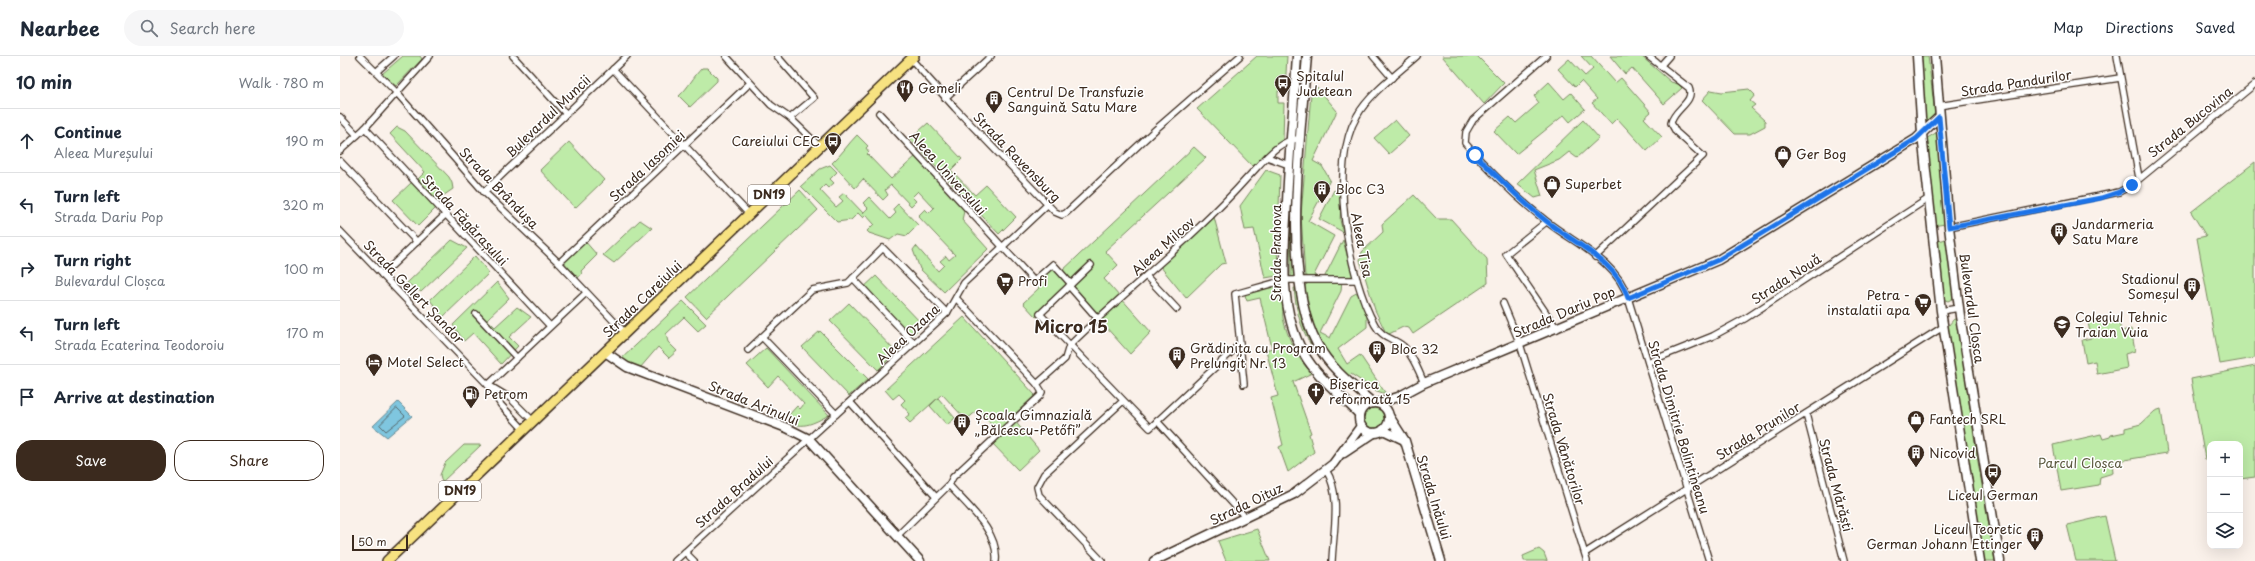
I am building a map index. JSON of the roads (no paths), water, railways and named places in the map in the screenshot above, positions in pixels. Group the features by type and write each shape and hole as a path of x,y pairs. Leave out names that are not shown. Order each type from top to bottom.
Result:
{"main road":[{"name":"Strada Careiului","path":"387,561 913,58"}],"street":[{"name":"Strada Brândușa","path":"360,56 396,92 484,192 559,263 625,334"},
{"path":"376,72 394,56"},
{"path":"340,151 365,128 430,56"},
{"path":"513,56 566,114"},
{"name":"Bulevardul Muncii","path":"484,192 627,56"},
{"path":"726,56 750,84 771,105 790,118 820,147"},
{"path":"777,56 814,98 790,118"},
{"path":"945,98 991,56"},
{"name":"Strada Ravensburg","path":"913,58 945,98 1058,214 1066,213 1156,129 1240,56"},
{"name":"Strada Prahova","path":"1297,56 1290,138 1285,280 1292,328 1304,355 1321,376 1359,414"},
{"name":"Strada Prahova","path":"1307,56 1300,139 1297,244 1300,282 1308,324 1317,344 1332,365 1376,403"},
{"path":"1373,56 1392,78"},
{"name":"Aleea Tisa","path":"1417,56 1364,106 1349,132 1344,153 1344,219 1357,280 1379,332 1384,337 1396,342 1408,352 1424,383"},
{"name":"Strada Dimitrie Bolintineanu","path":"1546,56 1474,120 1466,132 1465,143 1494,174 1546,222 1595,257 1620,278 1628,298 1709,561"},
{"path":"1595,257 1703,156 1673,128 1672,118 1689,99 1691,93 1685,83 1648,56"},
{"path":"1661,65 1669,56"},
{"path":"1917,56 1922,134 1941,311 1980,561"},
{"name":"Bulevardul Cloșca","path":"1935,56 1949,227 1959,308 2000,561"},
{"path":"2117,56 2139,178"},
{"path":"613,69 749,214"},
{"name":"Strada Pandurilor","path":"1938,106 2120,78"},
{"name":"Strada Iasomiei","path":"559,263 750,84"},
{"name":"Strada Bucovina","path":"1949,227 2112,195 2132,185 2255,84"},
{"name":"Aleea Universului","path":"879,112 1034,281 1053,264 1070,285"},
{"path":"340,117 357,135"},
{"name":"Strada Dariu Pop","path":"1376,403 1398,397 1424,383 1557,329 1729,254 1922,134 1939,117"},
{"name":"Strada Făgărașului","path":"365,128 550,326"},
{"path":"1290,138 1300,139"},
{"name":"Aleea Milcov","path":"1037,384 1065,359 1069,346 1097,318 1216,213 1267,157 1290,138"},
{"path":"1267,157 1289,165"},
{"path":"340,161 417,242"},
{"name":"Strada Nouă","path":"1648,362 1713,336 1741,321 1929,198"},
{"name":"Aleea Ozana","path":"809,440 947,313 964,283 1048,204"},
{"path":"382,275 445,214"},
{"path":"1546,222 1506,254 1557,329"},
{"name":"Strada Gellert Șandor","path":"340,231 488,385 501,405 524,430"},
{"path":"748,350 812,290 848,283 883,248 947,313"},
{"path":"1091,265 1040,314 1069,346 1150,428 1240,344"},
{"path":"1146,276 1177,309"},
{"path":"853,278 914,343"},
{"path":"1244,384 1235,294 1285,280 1300,282 1357,280"},
{"path":"1070,285 1097,318"},
{"path":"488,385 586,293"},
{"path":"897,536 949,485 953,477 1040,396 1042,392 1037,384 956,298"},
{"name":"Strada Vânătorilor","path":"1504,303 1520,344 1587,561"},
{"path":"1941,311 1959,308"},
{"path":"476,314 517,358"},
{"name":"Strada Prunilor","path":"1585,552 1943,327"},
{"path":"762,337 836,414"},
{"name":"Strada Arinului","path":"605,352 627,367 787,428 809,440 920,561"},
{"name":"Strada Gellert Șandor","path":"488,385 510,398 533,421"},
{"name":"Strada Dariu Pop","path":"1388,413 1398,397"},
{"path":"1102,561 1042,499 1037,487 1044,474 1123,400"},
{"path":"850,402 936,497"},
{"path":"1376,403 1388,413 1389,421 1383,430 1374,433 1364,430 1361,426 1359,414 1367,404 1376,403"},
{"name":"Strada Inăului","path":"1388,413 1404,441 1441,561"},
{"name":"Strada Mărăști","path":"1806,414 1844,561"},
{"path":"1157,421 1246,518"},
{"name":"Strada Oituz","path":"1154,561 1294,494 1326,470 1340,456 1361,426"},
{"name":"Strada Inăului","path":"1383,430 1404,441"},
{"name":"Strada Oituz","path":"1340,456 1374,433"},
{"name":"Strada Bradului","path":"675,561 809,440"},
{"path":"1326,470 1332,480 1334,495 1332,561"},
{"path":"949,485 987,528 994,541 996,561"},
{"path":"685,552 694,561"}],"water":[{"path":"398,402 412,416 387,437 373,426"}],"place":[{"name":"Spitalul Judetean","path":"1283,98"},
{"name":"Gemeli","path":"905,103"},
{"name":"Centrul De Transfuzie Sanguină Satu Mare","path":"994,114"},
{"name":"Careiului CEC","path":"833,156"},
{"name":"Ger Bog","path":"1783,169"},
{"name":"Superbet","path":"1552,199"},
{"name":"Bloc C3","path":"1322,204"},
{"name":"Jandarmeria Satu Mare","path":"2059,246"},
{"name":"Profi","path":"1005,296"},
{"name":"Stadionul Someșul","path":"2192,301"},
{"name":"Petra - instalatii apa","path":"1923,317"},
{"name":"Colegiul Tehnic Traian Vuia","path":"2062,339"},
{"name":"Bloc 32","path":"1377,364"},
{"name":"Grădinița cu Program Prelungit Nr. 13","path":"1177,370"},
{"name":"Motel Select","path":"374,377"},
{"name":"Biserica reformată 15","path":"1316,406"},
{"name":"Petrom","path":"471,409"},
{"name":"Fantech SRL","path":"1916,434"},
{"name":"Școala Gimnazială „Bălcescu-Petőfi”","path":"962,437"},
{"name":"Nicovid","path":"1916,468"},
{"name":"Liceul German","path":"1993,487"},
{"name":"Liceul Teoretic German Johann Ettinger","path":"2035,551"}],"district":[{"name":"Micro 15","path":"1071,327"}],"park label":[{"name":"Parcul Cloșca","path":"2080,463"}]}
